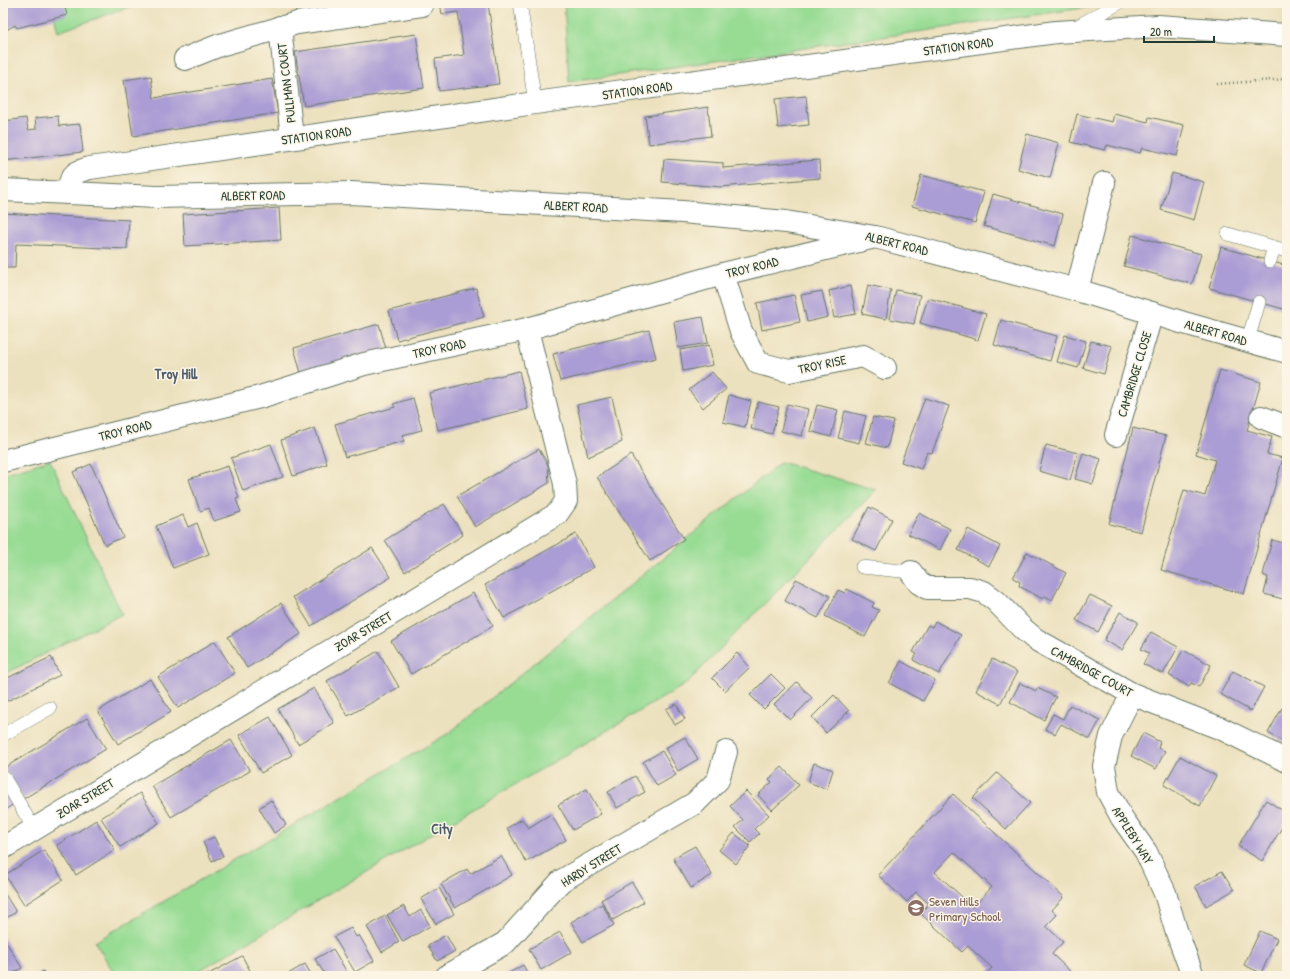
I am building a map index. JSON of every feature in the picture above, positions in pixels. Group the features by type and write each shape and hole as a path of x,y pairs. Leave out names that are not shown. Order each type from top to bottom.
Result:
{"street":[{"name":"PULLMAN COURT","path":"185,59 220,45 297,23 422,5"},
{"name":"STATION ROAD","path":"68,193 71,178 80,170 535,103 1069,31 1158,26 1287,35"},
{"name":"PULLMAN COURT","path":"280,27 292,138"},
{"path":"1076,290 1104,183"},
{"path":"3,190 68,193"},
{"name":"ALBERT ROAD","path":"68,193 156,197 351,192 682,212 786,222 875,237 1076,290 1287,352"},
{"name":"TROY ROAD","path":"3,461 260,397 364,364 527,329 723,274 875,237"},
{"name":"TROY RISE","path":"723,274 741,332 758,364 789,371 863,356 885,368"},
{"name":"CAMBRIDGE CLOSE","path":"1116,434 1152,313"},
{"name":"ZOAR STREET","path":"3,848 557,514 566,501 565,484 527,329"},
{"path":"1261,417 1287,427"},
{"name":"CAMBRIDGE COURT","path":"911,572 919,583 928,588 970,588 984,592 996,601 1023,629 1036,638 1132,694 1222,728 1287,762"},
{"name":"APPLEBY WAY","path":"1132,694 1111,736 1104,766 1108,792 1122,818 1150,859 1165,892 1176,930 1193,976"},
{"name":"HARDY STREET","path":"447,976 505,943 561,881 695,803 718,780 726,752"}],"lane":[{"path":"520,3 535,103"},
{"path":"1069,31 1119,3"},
{"path":"1228,234 1287,251"},
{"path":"1270,261 1274,247"},
{"path":"1248,340 1259,302"},
{"path":"862,567 911,572"},
{"path":"3,735 50,708"},
{"path":"3,776 34,829"}],"path":[{"path":"1217,84 1287,79"}],"green space":[{"path":"51,3 140,3 58,32"},
{"path":"564,3 1111,3 1111,4 569,82"},
{"path":"50,460 122,614 3,675 3,474"},
{"path":"781,462 876,490 686,684 190,976 116,976 95,942 449,733"}],"building":[{"path":"3,3 64,3 67,15 17,28 15,25 3,32"},
{"path":"440,3 488,3 499,84 439,91 435,59 464,55 458,12 442,14"},
{"path":"416,34 424,88 304,106 295,52"},
{"path":"151,76 154,98 272,79 278,113 133,136 124,80"},
{"path":"806,96 809,125 778,128 775,99"},
{"path":"708,107 711,136 649,144 645,116"},
{"path":"1077,114 1112,122 1114,114 1148,122 1149,117 1184,125 1177,156 1142,148 1140,153 1107,145 1105,150 1070,142"},
{"path":"58,116 59,126 80,124 83,152 3,161 3,133 5,132 4,121 26,118 28,130 36,129 35,118"},
{"path":"1027,134 1059,143 1050,178 1018,169"},
{"path":"664,159 723,163 723,168 819,160 820,178 721,187 662,182"},
{"path":"1172,173 1204,182 1194,220 1161,210"},
{"path":"921,175 984,192 975,223 912,206"},
{"path":"993,194 1063,214 1055,246 984,226"},
{"path":"279,208 281,240 185,246 183,214"},
{"path":"3,213 129,220 127,249 16,244 15,268 3,268"},
{"path":"1132,235 1201,254 1192,284 1124,266"},
{"path":"1221,247 1287,266 1287,310 1209,288"},
{"path":"868,285 891,290 886,319 862,314"},
{"path":"850,286 856,314 834,318 829,291"},
{"path":"476,288 484,317 397,340 389,311"},
{"path":"896,290 920,295 914,324 890,319"},
{"path":"822,291 828,317 807,322 801,295"},
{"path":"794,295 800,322 762,330 757,303"},
{"path":"928,298 986,314 978,340 920,323"},
{"path":"703,317 708,343 678,348 674,322"},
{"path":"1001,320 1057,336 1050,361 994,345"},
{"path":"379,324 386,349 301,373 294,348"},
{"path":"649,330 656,358 560,381 553,354"},
{"path":"1065,335 1086,341 1078,368 1057,362"},
{"path":"1091,341 1112,346 1104,374 1083,368"},
{"path":"709,345 713,365 683,371 680,350"},
{"path":"1220,370 1261,382 1247,430 1272,437 1267,454 1283,458 1244,594 1161,570 1184,490 1205,496 1215,460 1196,454"},
{"path":"519,371 528,409 438,430 429,393"},
{"path":"712,372 726,389 703,408 689,390"},
{"path":"729,395 751,401 745,427 723,422"},
{"path":"612,397 622,442 588,457 577,405"},
{"path":"413,398 422,430 402,435 404,441 345,457 335,424 395,407 393,404"},
{"path":"925,398 949,406 932,453 927,452 921,469 901,462"},
{"path":"758,402 779,407 772,434 751,429"},
{"path":"787,404 808,409 802,436 781,431"},
{"path":"817,405 838,410 831,437 810,431"},
{"path":"845,411 866,416 859,443 838,438"},
{"path":"873,417 894,421 887,448 866,443"},
{"path":"315,428 327,464 293,476 281,440"},
{"path":"1133,428 1166,436 1141,532 1109,524"},
{"path":"271,444 283,477 243,491 231,458"},
{"path":"1046,445 1078,453 1070,480 1039,471"},
{"path":"539,449 548,465 549,483 475,527 457,496"},
{"path":"1083,453 1101,459 1093,484 1075,479"},
{"path":"631,455 684,539 650,561 597,477"},
{"path":"91,464 123,537 105,545 73,472"},
{"path":"228,466 239,498 236,499 241,512 214,521 209,508 200,511 189,479"},
{"path":"444,504 463,535 405,572 385,540"},
{"path":"869,507 892,519 876,551 852,539"},
{"path":"919,513 950,529 940,550 908,534"},
{"path":"183,515 188,527 197,523 209,554 173,568 156,526"},
{"path":"968,529 1000,546 989,566 958,550"},
{"path":"576,534 594,567 504,618 485,585"},
{"path":"1272,540 1287,544 1287,600 1264,594 1268,577 1263,575"},
{"path":"372,548 391,577 311,626 293,597"},
{"path":"1027,552 1066,573 1052,600 1045,596 1043,599 1019,586 1020,582 1013,578"},
{"path":"796,579 830,596 818,618 785,601"},
{"path":"847,589 874,603 872,607 879,610 865,637 825,616 838,590 845,593"},
{"path":"473,593 493,626 411,674 391,641"},
{"path":"1090,595 1112,606 1098,632 1076,620"},
{"path":"281,603 301,634 247,668 228,637"},
{"path":"1120,612 1138,622 1122,650 1104,640"},
{"path":"935,621 961,635 939,674 913,660 917,654 913,652 928,625 932,627"},
{"path":"1151,632 1178,647 1163,674 1143,664 1149,653 1141,649"},
{"path":"215,641 235,673 178,708 158,677"},
{"path":"1183,650 1211,665 1199,687 1191,683 1189,687 1169,675"},
{"path":"378,651 399,687 348,716 327,681"},
{"path":"737,653 750,667 725,691 712,678"},
{"path":"51,657 60,675 3,703 3,680"},
{"path":"992,659 1017,672 1000,704 976,691"},
{"path":"901,661 935,680 923,701 889,683"},
{"path":"1233,671 1264,687 1251,711 1220,694"},
{"path":"771,674 785,688 764,709 750,695"},
{"path":"150,679 171,712 118,744 98,711"},
{"path":"797,682 812,698 790,720 774,704"},
{"path":"1020,683 1036,691 1037,688 1056,697 1044,720 1010,702"},
{"path":"314,688 334,723 298,744 278,709"},
{"path":"834,695 849,711 826,733 812,717"},
{"path":"676,704 685,719 675,725 666,709"},
{"path":"1070,705 1100,720 1090,739 1061,724 1055,734 1045,729 1053,714 1063,719"},
{"path":"1282,708 1287,711 1287,744 1268,733"},
{"path":"270,717 292,755 261,773 239,735"},
{"path":"87,718 106,749 23,799 4,768"},
{"path":"1143,733 1160,742 1158,748 1165,751 1156,769 1131,756"},
{"path":"685,737 698,759 678,771 665,748"},
{"path":"231,740 250,771 171,817 152,786"},
{"path":"662,751 676,775 657,786 643,762"},
{"path":"1180,756 1216,776 1200,806 1164,785"},
{"path":"814,763 833,770 827,789 808,782"},
{"path":"782,767 799,785 772,810 758,795 772,782 769,779"},
{"path":"997,773 1030,803 1006,829 973,798"},
{"path":"635,776 645,792 617,808 608,792"},
{"path":"3,786 14,804 3,811"},
{"path":"587,789 601,814 573,830 558,805"},
{"path":"746,791 769,815 754,829 759,834 750,842 735,827 743,820 730,806"},
{"path":"140,793 159,823 120,847 101,818"},
{"path":"953,794 1064,897 1052,910 1057,915 1046,926 1063,942 1052,954 1075,976 984,976 992,968 968,946 962,952 920,913 929,904 916,892 907,902 878,875","holes":["954,852 992,887 973,907 935,872"]},
{"path":"271,800 286,825 274,833 259,808"},
{"path":"1266,800 1287,813 1287,819 1262,861 1238,846"},
{"path":"551,814 566,840 526,862 507,828 522,819 528,828"},
{"path":"96,820 115,850 76,875 57,845"},
{"path":"734,833 750,846 736,864 719,850"},
{"path":"214,837 223,856 212,861 203,842"},
{"path":"695,846 712,875 691,888 673,858"},
{"path":"44,850 63,880 24,905 5,875"},
{"path":"501,856 512,875 455,908 441,884 467,869 470,874"},
{"path":"1222,871 1234,890 1206,906 1195,886"},
{"path":"632,882 644,902 613,920 601,900"},
{"path":"439,888 454,914 436,924 421,899"},
{"path":"3,891 16,912 3,920"},
{"path":"602,904 614,925 583,942 571,922"},
{"path":"404,906 410,917 421,910 430,926 403,942 387,915"},
{"path":"385,916 399,942 382,952 367,927"},
{"path":"351,928 356,937 359,935 374,961 355,972 334,937"},
{"path":"1260,931 1277,939 1261,973 1244,965"},
{"path":"560,932 572,952 541,970 529,949"},
{"path":"446,935 455,951 437,961 428,946"},
{"path":"3,937 22,968 8,976 3,976"},
{"path":"333,949 348,974 345,976 326,976 315,959"},
{"path":"242,956 253,976 205,976"},
{"path":"305,964 312,976 289,976 288,974"},
{"path":"523,965 529,976 504,976"},
{"path":"43,971 46,976 36,976"}],"place":[{"name":"Seven Hills Primary School","path":"916,908"}],"district":[{"name":"Troy Hill","path":"176,374"},
{"name":"City","path":"442,829"}]}
